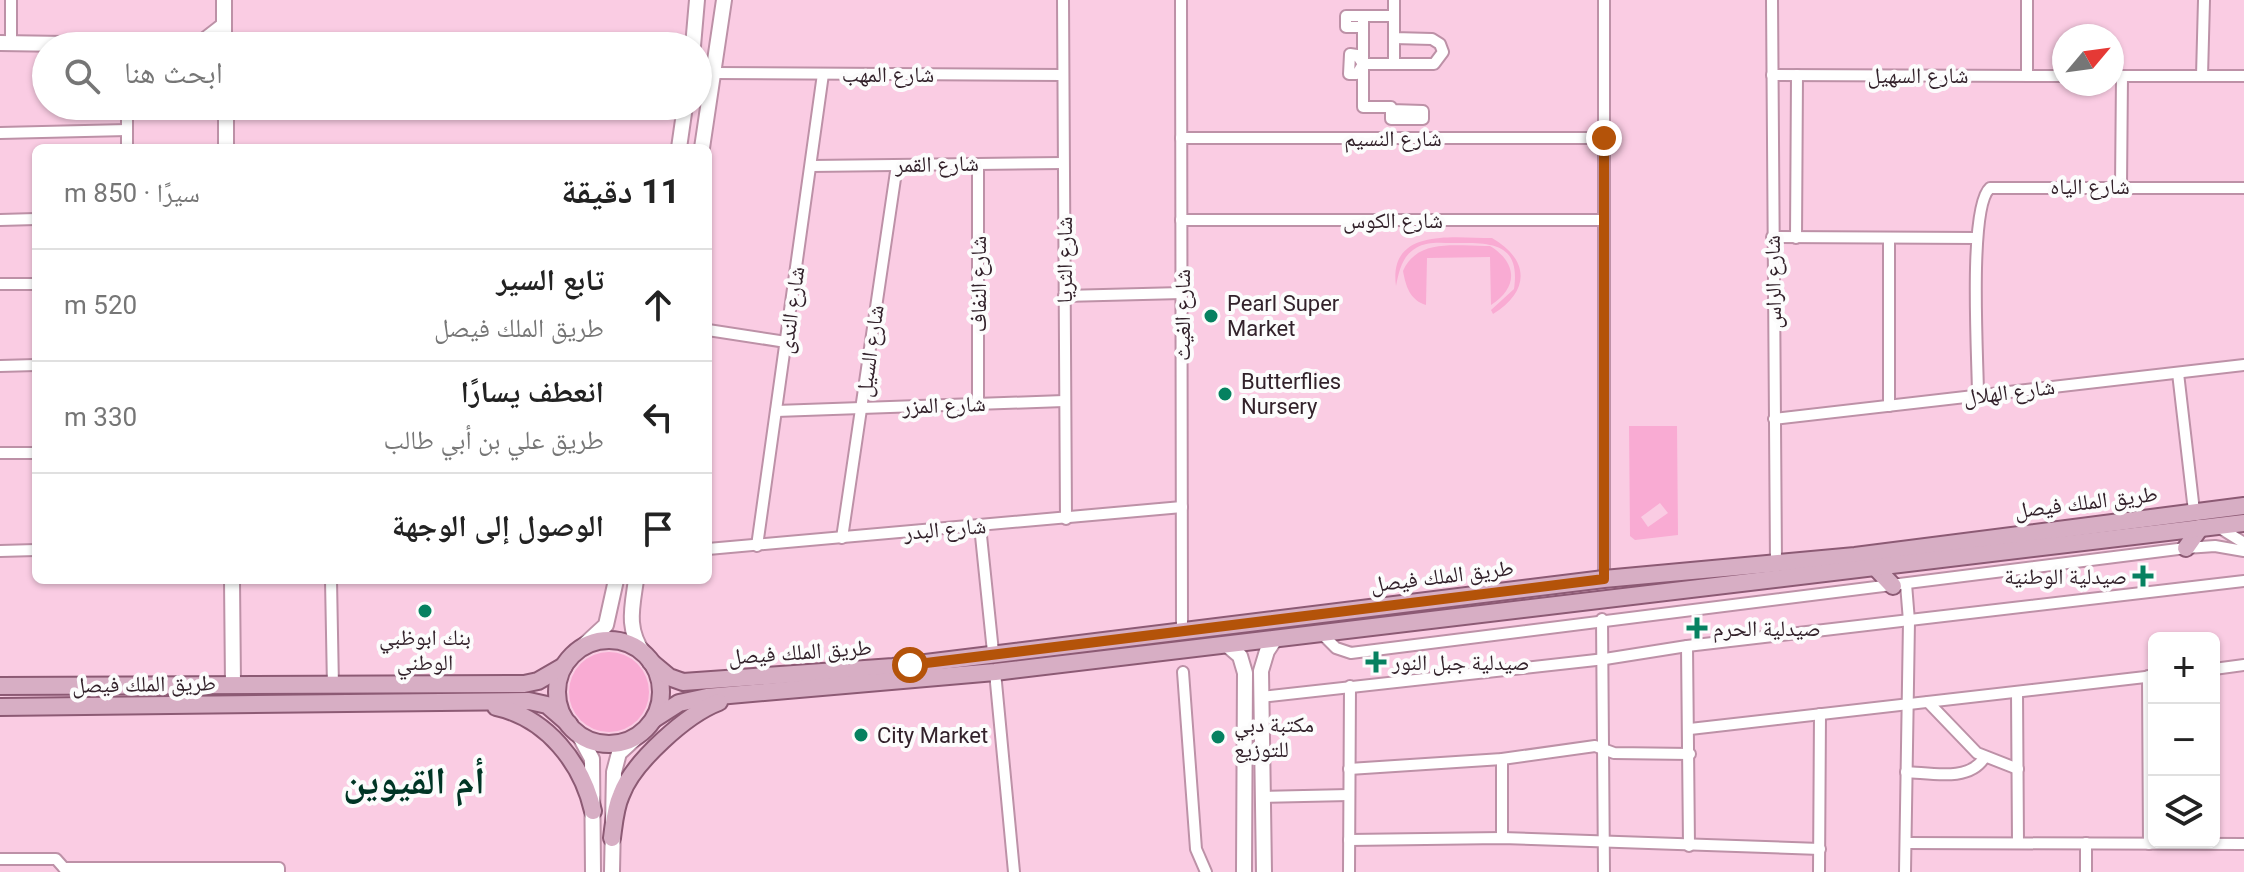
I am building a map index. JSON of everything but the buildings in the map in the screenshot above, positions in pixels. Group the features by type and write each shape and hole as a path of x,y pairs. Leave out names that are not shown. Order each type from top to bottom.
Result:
{"main road":[{"name":"طريق الملك فيصل","path":"648,658 669,677 683,682 893,667 993,652 1604,579 1776,564 2244,506"},
{"name":"طريق الملك فيصل","path":"654,719 679,703 734,696 995,672 2244,523"},
{"path":"2186,548 2208,527"},
{"path":"1625,599 1672,587 1771,575 1776,571 1776,564"},
{"path":"1876,568 1900,585"},
{"path":"613,640 648,658 661,690 654,719 640,734 609,744 573,729 557,696 564,666 581,648 613,640"},
{"name":"طريق الملك فيصل","path":"0,686 524,684 538,681 564,666"},
{"path":"612,838 621,792 633,773 689,716 734,696"},
{"name":"طريق الملك فيصل","path":"0,707 529,701 547,705 573,729"},
{"path":"479,703 521,716 559,744 583,776 593,811"}],"street":[{"path":"11,0 6,43 32,44"},
{"path":"224,0 224,32"},
{"path":"694,32 697,0"},
{"path":"712,80 724,0"},
{"name":"شارع الثريا","path":"1063,0 1066,519"},
{"name":"شارع الغيث","path":"1181,0 1182,630"},
{"path":"1394,0 1394,64"},
{"path":"1604,0 1604,579"},
{"name":"شارع الراس","path":"1772,0 1776,564"},
{"path":"2027,0 2027,76"},
{"path":"2202,76 2204,0"},
{"path":"1391,110 1391,107 1363,107 1363,21 1394,16"},
{"path":"215,32 224,25"},
{"path":"1363,64 1434,64 1443,52 1440,44 1432,39 1394,38"},
{"name":"شارع المهب","path":"713,73 1063,75"},
{"name":"شارع الندى","path":"757,546 823,74"},
{"name":"شارع السهيل","path":"1772,75 2052,76"},
{"path":"1796,238 1797,75"},
{"path":"2124,76 2244,76"},
{"path":"2118,96 2121,186"},
{"path":"127,120 127,144"},
{"path":"226,120 226,144"},
{"path":"680,144 683,120"},
{"path":"703,144 706,120"},
{"path":"0,133 127,130"},
{"name":"شارع النسيم","path":"1181,138 1604,138"},
{"name":"شارع القمر","path":"811,166 1063,163"},
{"name":"شارع النفاف","path":"978,164 978,404"},
{"name":"شارع السيل","path":"842,538 897,165"},
{"name":"شارع الياه","path":"1978,396 1977,238 1982,197 1993,186 2244,188"},
{"path":"0,220 32,219"},
{"name":"شارع الكوس","path":"1181,220 1604,220"},
{"path":"1772,237 1977,238"},
{"path":"1889,238 1889,406"},
{"path":"0,284 32,284"},
{"path":"1064,296 1182,293"},
{"path":"712,331 786,342"},
{"path":"0,366 32,365"},
{"name":"شارع الهلال","path":"1774,419 2244,365"},
{"path":"2178,373 2194,511"},
{"name":"شارع المزر","path":"776,411 1064,401"},
{"path":"0,453 32,453"},
{"name":"شارع البدر","path":"712,549 1182,507"},
{"path":"980,526 993,652"},
{"path":"2208,527 2244,543"},
{"path":"1321,633 1336,648 1351,653 1602,619 2186,548 2215,546 2244,551"},
{"path":"0,551 32,550"},
{"path":"1261,697 1605,659 1687,646 2244,581"},
{"path":"232,584 233,685"},
{"path":"331,584 333,687"},
{"path":"581,648 606,625 615,584"},
{"path":"636,584 631,628 648,658"},
{"path":"1900,585 1909,621 1905,872"},
{"path":"1602,619 1605,659 1604,872"},
{"path":"1264,872 1262,664 1275,639"},
{"path":"1227,645 1236,652 1244,667 1244,872"},
{"path":"1687,646 1689,846"},
{"path":"2220,668 2244,665"},
{"path":"995,672 1014,872"},
{"path":"1183,672 1196,849 1206,872"},
{"path":"1690,729 2148,676"},
{"path":"1349,872 1350,686"},
{"path":"2017,692 2018,843"},
{"path":"1928,702 1964,742 1984,758 2018,769"},
{"path":"2150,776 2151,704"},
{"path":"1819,872 1820,714"},
{"path":"573,729 592,759 593,872"},
{"path":"612,872 614,772 619,753 640,734"},
{"path":"1349,769 1502,759 1595,746 1614,753 1690,754"},
{"path":"1906,772 1967,772 1984,758"},
{"path":"1502,759 1502,838"},
{"path":"1245,768 1255,763 1263,769"},
{"path":"1263,797 1349,795"},
{"path":"1349,840 1502,838 1820,849"},
{"path":"1906,843 2148,844"},
{"path":"2086,843 2086,872"},
{"path":"2220,844 2244,844"},
{"path":"0,859 56,859 64,870 279,870"}],"shaded area":[{"path":"1443,238 1492,238 1513,256 1521,276 1514,296 1493,314 1491,310 1514,289 1515,273 1507,253 1490,245 1429,243 1420,246 1404,260 1396,286 1396,267 1402,254 1413,245"},
{"path":"1440,246 1490,246 1506,260 1511,276 1506,291 1491,305 1490,257 1427,258 1426,305 1416,300 1410,292 1403,271 1419,253"},
{"path":"1629,426 1677,426 1678,535 1635,540 1630,536","holes":["1660,503 1668,513 1648,527 1641,517"]},
{"path":"609,652 624,655 637,664 646,677 649,692 646,707 637,720 624,729 609,732 594,729 581,720 572,707 569,692 572,677 581,664 594,655"}],"place":[{"name":"Pearl Super Market","path":"1211,316"},
{"name":"Butterflies Nursery","path":"1225,394"},
{"name":"صيدلية الوطنية","path":"2143,576"},
{"name":"بنك ابوظبي الوطني","path":"425,611"},
{"name":"صيدلية الحرم","path":"1697,628"},
{"name":"صيدلية جبل النور","path":"1376,662"},
{"name":"City Market","path":"861,735"},
{"name":"مكتبة دبي للتوزيع","path":"1218,737"}],"district":[{"name":"أم القيوين","path":"414,781"}],"route":[{"path":"910,665 993,652 1604,579 1604,138"}]}
